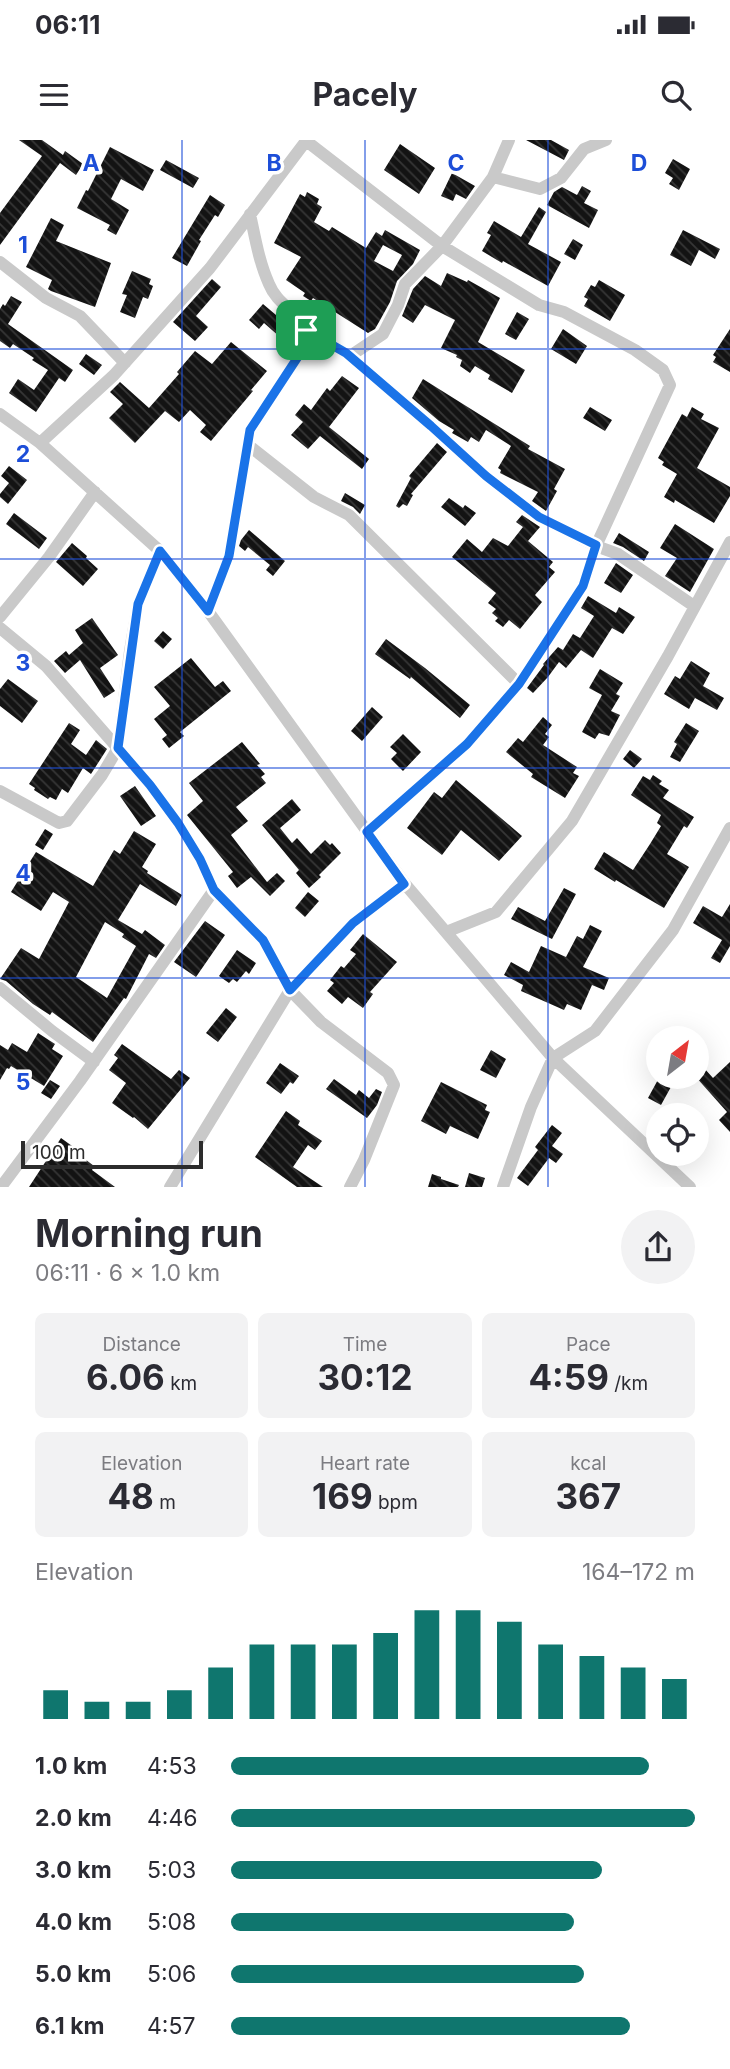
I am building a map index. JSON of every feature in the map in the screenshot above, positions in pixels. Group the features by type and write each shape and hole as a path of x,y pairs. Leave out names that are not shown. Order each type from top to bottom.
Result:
{"street":[{"path":"350,356 383,334 405,284 442,246 493,177 509,140"},
{"path":"493,177 540,189 561,178 584,149 606,140"},
{"path":"40,443 114,375 210,268 305,141 442,246 539,305 564,312 635,350 663,370 670,385 596,545 583,586 519,684 467,744 367,832"},
{"path":"250,214 270,287 306,330 350,356 486,476 539,517 618,554 694,606"},
{"path":"0,262 46,298 80,316 125,363"},
{"path":"208,611 229,556 250,430 307,343 306,330"},
{"path":"0,414 40,443 160,551 208,611 404,884 553,1058 690,1187"},
{"path":"247,444 314,497 349,515 519,684"},
{"path":"0,617 49,557 95,492"},
{"path":"446,932 496,912 572,821 668,656 730,542"},
{"path":"0,791 59,823 67,821 102,775 118,748 138,604 160,551"},
{"path":"0,628 46,666 150,785 200,859 214,890 263,940 290,990 321,1022 388,1073 394,1085 364,1160 350,1187"},
{"path":"503,1187 531,1107 553,1058 595,1031 673,930 730,828"},
{"path":"170,1187 290,990 353,923 404,884"},
{"path":"1,1187 94,1062 214,890"},
{"path":"0,988 94,1062"}],"building":[{"path":"19,140 42,140 63,155 65,151 83,164 76,175 60,163 0,245 0,213 42,156"},
{"path":"526,140 551,140 569,150 564,160"},
{"path":"400,144 435,168 419,194 384,170"},
{"path":"110,147 154,170 143,191 121,179 111,199 129,210 116,235 107,230 110,225 77,208"},
{"path":"673,159 690,169 679,190 669,184 673,178 665,173"},
{"path":"166,160 199,178 193,188 160,170"},
{"path":"452,173 475,186 466,199 456,194 453,201 441,196"},
{"path":"582,186 591,191 584,203 598,210 589,228 547,205 554,192 562,187 577,195"},
{"path":"307,192 319,199 317,204 322,207 314,222 329,231 332,227 366,248 376,232 382,236 385,230 420,250 413,264 397,281 390,302 375,329 368,333 313,298 311,301 303,296 305,293 286,280 301,257 274,243 300,194 305,197","holes":["383,245 402,255 393,271 374,261"]},
{"path":"210,195 225,205 199,240 201,241 187,266 172,258"},
{"path":"539,207 546,212 528,244 561,262 548,286 482,251 491,235 487,233 494,221 521,237"},
{"path":"51,218 64,225 56,241 111,263 95,307 51,291 48,289 52,280 26,267"},
{"path":"683,230 720,249 715,259 699,250 691,266 670,255"},
{"path":"573,239 583,245 575,260 564,254"},
{"path":"132,271 151,279 149,284 153,286 148,299 143,297 135,318 120,312 127,295 122,294"},
{"path":"447,273 467,282 468,280 500,298 478,342 525,370 512,393 488,379 490,375 475,366 470,373 460,366 462,360 456,357 457,355 441,348 455,320 425,305 413,323 402,316 413,289 425,276 441,286"},
{"path":"212,279 221,287 196,316 208,327 195,341 173,322"},
{"path":"599,280 625,295 610,321 584,306 588,299 584,297 591,285 595,287"},
{"path":"11,296 22,302 8,324 73,370 65,382 59,378 36,412 9,393 18,379 34,390 48,370 13,344 10,348 0,341 0,309"},
{"path":"263,304 289,326 280,337 264,323 259,329 249,320"},
{"path":"517,312 529,319 516,340 505,334"},
{"path":"563,329 587,346 576,364 551,349"},
{"path":"730,329 730,372 713,362 716,357 713,355"},
{"path":"231,342 267,371 211,441 200,432 206,425 190,410 179,422 165,411 135,443 109,418 123,404 110,392 120,382 149,408 195,351 212,364"},
{"path":"86,354 102,365 94,375 79,364"},
{"path":"342,376 359,388 329,427 369,459 362,469 320,436 308,449 291,435 303,422 295,415 304,404 311,410 327,388 330,391"},
{"path":"423,379 530,446 528,449 565,469 546,511 532,501 538,492 500,473 498,468 511,446 486,430 479,442 471,437 468,442 452,433 454,430 412,398"},
{"path":"590,407 612,420 605,431 583,418"},
{"path":"692,407 704,414 701,419 719,428 697,468 730,487 730,496 714,523 675,500 674,503 664,497 677,474 662,465 664,462 658,458 682,414 687,417"},
{"path":"437,443 447,452 411,494 413,495 407,506 403,504 399,508 396,506 411,478 409,476"},
{"path":"9,466 27,480 8,504 0,494 9,483 1,476"},
{"path":"345,493 365,505 360,514 341,501"},
{"path":"449,498 476,513 465,526 441,507"},
{"path":"14,513 47,538 39,549 6,524"},
{"path":"522,515 540,527 528,541 553,562 549,567 555,572 535,595 542,602 520,629 509,620 503,627 495,621 498,618 492,613 496,609 488,603 496,593 452,557 467,539 482,552 493,538 508,546 523,527 516,522"},
{"path":"675,524 714,549 690,592 665,576 677,558 660,548"},
{"path":"249,530 285,561 273,576 266,570 270,565 248,547 245,551 239,546"},
{"path":"619,533 649,552 644,561 613,543"},
{"path":"72,543 98,569 83,586 56,562"},
{"path":"616,563 633,575 621,593 604,583"},
{"path":"588,596 616,613 619,607 635,617 623,634 612,628 593,658 581,650 566,668 559,662 533,693 527,688 543,664 558,647 563,650 573,634 580,638 594,616 581,608"},
{"path":"92,618 118,655 100,668 115,691 104,698 80,660 65,673 54,661 66,651 69,655 83,643 75,630"},
{"path":"163,631 172,639 163,649 154,641"},
{"path":"386,639 470,705 460,718 411,677 410,679 375,654"},
{"path":"191,658 215,687 223,681 231,691 180,732 184,736 169,748 162,739 167,735 154,719 170,706 154,687"},
{"path":"691,661 710,673 703,686 724,698 717,710 695,698 689,709 664,694 675,676 680,679"},
{"path":"600,669 623,683 616,694 620,696 611,711 620,715 609,736 599,733 595,739 582,732 602,695 589,688"},
{"path":"8,679 38,701 22,723 0,706 0,689"},
{"path":"372,707 383,717 362,741 351,731"},
{"path":"543,717 552,725 545,734 549,737 543,745 577,767 573,773 579,776 565,798 531,777 533,774 506,752 518,738 523,742"},
{"path":"69,723 80,730 71,744 86,755 96,740 107,749 91,774 83,768 68,793 62,789 56,800 50,797 48,799 29,784"},
{"path":"686,723 699,731 680,762 670,757 677,744 674,742"},
{"path":"403,734 421,752 403,771 391,759 397,753 390,747"},
{"path":"242,742 260,764 257,765 265,774 261,777 266,783 236,807 248,821 231,835 267,882 277,873 285,881 270,896 251,877 237,888 228,876 233,872 187,815 203,801 189,783"},
{"path":"630,750 642,759 634,768 623,759"},
{"path":"653,775 662,781 659,784 669,790 663,798 694,817 687,828 684,826 667,854 689,867 664,908 594,869 604,852 633,870 650,844 661,826 657,823 661,815 631,795 643,776 650,780"},
{"path":"456,780 522,836 499,861 461,830 442,855 407,828 434,792 442,798"},
{"path":"135,786 156,816 141,826 120,796"},
{"path":"292,799 301,810 280,828 292,843 297,838 311,854 325,840 341,853 309,888 296,873 299,870 262,825"},
{"path":"45,829 53,834 43,850 35,845"},
{"path":"134,831 156,844 142,867 182,895 176,906 140,884 118,920 142,934 145,930 165,945 156,958 149,954 126,999 124,998 93,1042 52,1012 50,1015 33,1004 0,979 21,948 39,959 69,902 53,892 41,911 11,892 36,852 93,886 114,850 120,854","holes":["105,922 124,934 122,937 136,946 107,998 76,977"]},
{"path":"564,888 576,894 552,939 511,919 518,907 545,921"},
{"path":"308,892 319,901 305,917 295,908"},
{"path":"730,904 730,946 720,963 711,958 722,940 693,923 703,906 722,917"},
{"path":"205,921 225,935 196,977 174,962"},
{"path":"590,925 602,931 583,967 609,978 604,990 592,985 581,1010 567,1004 564,1010 521,991 523,985 504,975 511,962 529,972 541,946 566,957 577,936 583,939"},
{"path":"363,934 397,962 370,992 373,994 363,1008 348,997 342,1004 327,991 334,983 330,980 341,966 344,968 356,954 350,950"},
{"path":"237,950 256,963 249,974 246,971 237,982 233,979 229,983 219,976"},
{"path":"226,1008 237,1017 218,1042 206,1033"},
{"path":"38,1033 55,1044 52,1049 63,1056 44,1086 11,1066 0,1080 0,1045 8,1050 12,1043 27,1052"},
{"path":"122,1044 171,1079 179,1070 190,1078 148,1129 112,1103 126,1083 109,1070 118,1058 114,1055"},
{"path":"491,1050 506,1059 496,1078 480,1070"},
{"path":"730,1062 730,1132 719,1120 727,1112 707,1089 709,1089 709,1074 713,1078"},
{"path":"280,1063 299,1076 293,1084 290,1082 281,1094 266,1083"},
{"path":"334,1079 356,1095 359,1090 369,1098 376,1089 382,1092 377,1105 367,1118 326,1089"},
{"path":"50,1080 60,1086 51,1099 41,1093"},
{"path":"441,1082 487,1105 485,1110 490,1112 478,1139 450,1126 446,1134 421,1121"},
{"path":"653,1089 670,1089 662,1103 648,1098"},
{"path":"286,1111 300,1121 298,1125 322,1141 315,1150 308,1145 293,1167 323,1187 297,1187 255,1157"},
{"path":"552,1125 562,1133 552,1146 563,1154 556,1163 549,1158 528,1186 517,1178"},
{"path":"61,1138 94,1166 92,1170 115,1187 29,1187"},
{"path":"469,1173 485,1178 482,1187 465,1187"},
{"path":"432,1174 441,1179 459,1185 428,1187"}],"route":[{"path":"306,330 346,353 486,476 539,517 596,545 583,586 519,684 467,744 367,832 404,884 353,923 290,990 263,940 214,890 200,859 178,823 118,748 138,604 160,551 208,611 229,556 250,430 307,343 306,330"}]}
